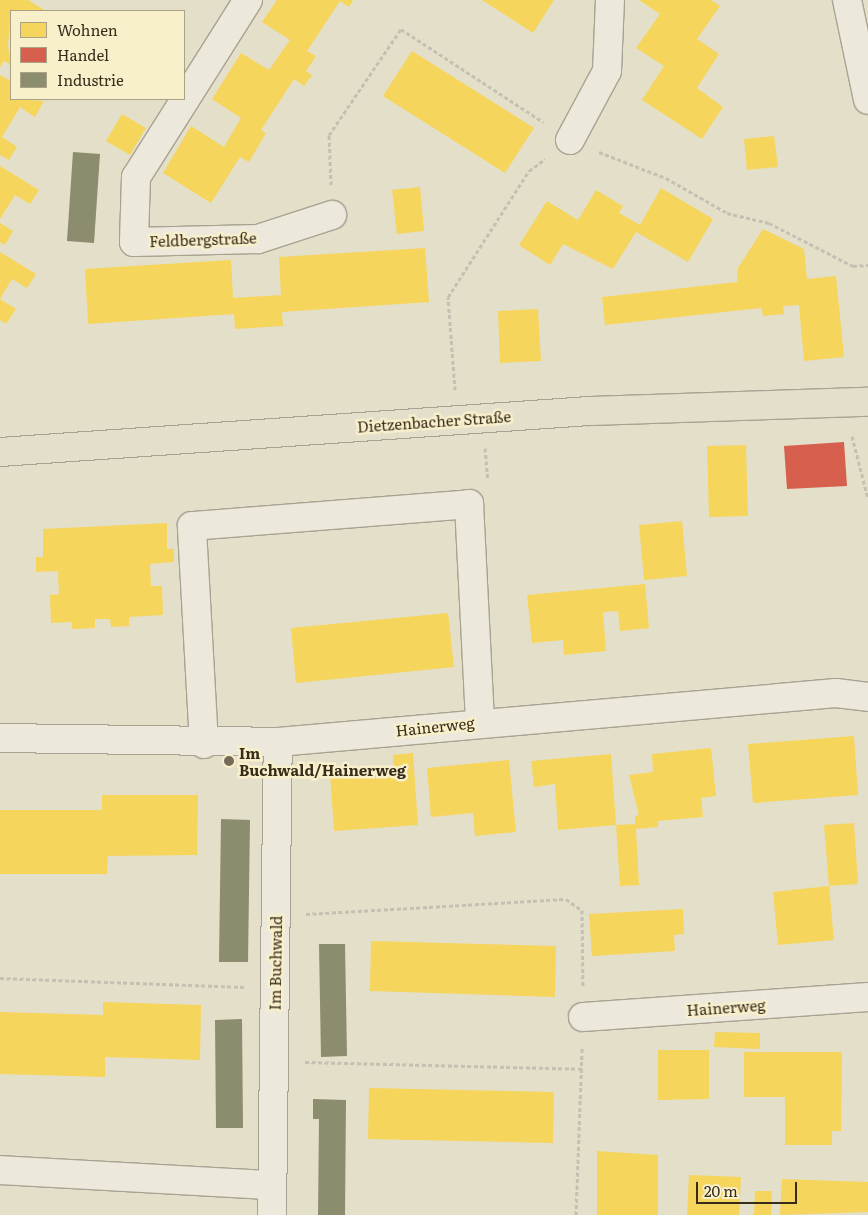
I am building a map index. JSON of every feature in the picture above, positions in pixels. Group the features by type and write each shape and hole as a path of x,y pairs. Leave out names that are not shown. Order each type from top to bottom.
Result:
{"main road":[{"name":"Dietzenbacher Straße","path":"0,452 457,420 839,401 868,402"}],"street":[{"name":"Feldbergstraße","path":"185,100 248,0"},
{"path":"570,140 607,71 610,0"},
{"path":"847,0 868,100"},
{"name":"Feldbergstraße","path":"185,100 136,177 134,242 258,239 332,216"},
{"path":"204,744 192,526 469,504 480,721"},
{"name":"Hainerweg","path":"0,738 204,744 278,742 480,721 836,693 868,697"},
{"name":"Im Buchwald","path":"272,1215 278,742"},
{"name":"Hainerweg","path":"584,1017 868,996"},
{"path":"0,1170 272,1185"}],"path":[{"path":"332,216 329,135 400,29 570,140 666,178 727,213 769,223 853,266 868,265"},
{"path":"457,420 448,297 529,171 570,140"},
{"path":"839,401 839,435 854,436 868,500"},
{"path":"276,916 566,899 582,910 584,1017 576,1215"},
{"path":"0,978 275,988"},
{"path":"274,1061 582,1069"}],"building: Wohnen":[{"path":"0,0 28,0 44,10 10,10 8,45 10,64 4,61 0,67"},
{"path":"277,0 353,0 349,7 340,1 307,51 316,56 306,71 312,75 304,86 294,79 261,130 266,133 249,162 240,157 211,203 163,173 191,126 224,147 241,118 212,99 241,53 269,70 290,40 262,22"},
{"path":"482,0 554,0 533,33"},
{"path":"639,0 711,0 720,6 697,39 719,54 697,88 723,107 702,139 642,100 664,66 636,48 660,14"},
{"path":"412,51 534,128 505,173 383,96"},
{"path":"0,75 10,80 10,100 44,101 35,117 20,107 2,137 17,147 9,160 0,155"},
{"path":"122,114 146,128 130,155 106,141"},
{"path":"774,136 778,167 747,170 744,139"},
{"path":"0,166 39,190 30,204 15,195 0,219"},
{"path":"420,187 424,231 397,234 392,190"},
{"path":"661,188 713,219 688,262 636,232 613,269 563,244 550,265 519,245 547,201 578,220 596,190 623,206 619,213 640,225"},
{"path":"0,223 13,231 5,245 0,242"},
{"path":"763,229 804,249 807,279 836,276 844,357 804,361 799,305 783,306 784,314 763,316 761,308 605,325 602,297 737,282 738,268"},
{"path":"425,248 429,302 282,312 283,326 235,329 234,314 88,324 85,269 231,260 233,298 281,295 279,257"},
{"path":"0,252 36,274 27,288 12,279 0,299"},
{"path":"0,299 16,309 6,324 0,320"},
{"path":"538,309 541,361 500,363 498,311"},
{"path":"746,445 748,516 709,517 707,446"},
{"path":"682,521 687,576 644,580 639,525"},
{"path":"167,523 167,549 174,549 174,562 150,564 151,586 162,586 163,615 129,617 129,626 111,627 110,619 95,619 95,628 72,629 72,622 51,623 50,595 59,594 58,571 36,572 36,557 43,557 43,529"},
{"path":"645,584 649,628 620,631 618,611 603,612 606,651 564,655 563,640 532,643 527,595"},
{"path":"448,613 454,667 296,683 291,628"},
{"path":"854,736 858,795 753,803 748,744"},
{"path":"711,748 716,796 701,798 703,817 658,821 658,827 636,829 639,885 620,886 616,825 635,824 635,816 639,815 629,775 653,772 652,754"},
{"path":"413,753 418,825 334,831 330,774 394,770 393,755"},
{"path":"611,754 616,825 558,830 555,784 534,787 531,761"},
{"path":"509,760 516,832 475,836 473,813 431,817 427,768"},
{"path":"102,795 198,795 197,855 108,856 107,874 0,874 0,810 102,810"},
{"path":"854,823 858,884 829,886 824,825"},
{"path":"829,886 834,940 778,945 773,892"},
{"path":"683,909 684,934 674,935 675,951 592,956 589,914"},
{"path":"371,941 556,946 555,997 370,991"},
{"path":"103,1002 201,1005 200,1060 105,1057 105,1077 0,1074 0,1012 103,1015"},
{"path":"715,1032 760,1033 760,1049 714,1047"},
{"path":"658,1050 709,1050 709,1099 658,1100"},
{"path":"744,1052 842,1052 841,1131 832,1131 832,1145 785,1145 785,1097 744,1097"},
{"path":"369,1088 554,1092 553,1143 368,1139"},
{"path":"597,1151 658,1155 658,1215 597,1215"},
{"path":"689,1175 741,1177 739,1215 687,1215"},
{"path":"782,1179 868,1182 868,1212 780,1215"},
{"path":"755,1191 772,1191 771,1215 754,1215"}],"building: Handel":[{"path":"844,442 847,486 787,489 784,446"}],"building: Industrie":[{"path":"73,152 100,154 94,243 67,241"},
{"path":"221,819 250,820 248,962 219,962"},
{"path":"319,944 345,944 347,1056 321,1057"},
{"path":"242,1019 243,1128 216,1128 215,1020"},
{"path":"313,1099 346,1100 345,1215 318,1215 319,1119 313,1119"}],"place":[{"name":"Im Buchwald/Hainerweg","path":"229,761"}]}
